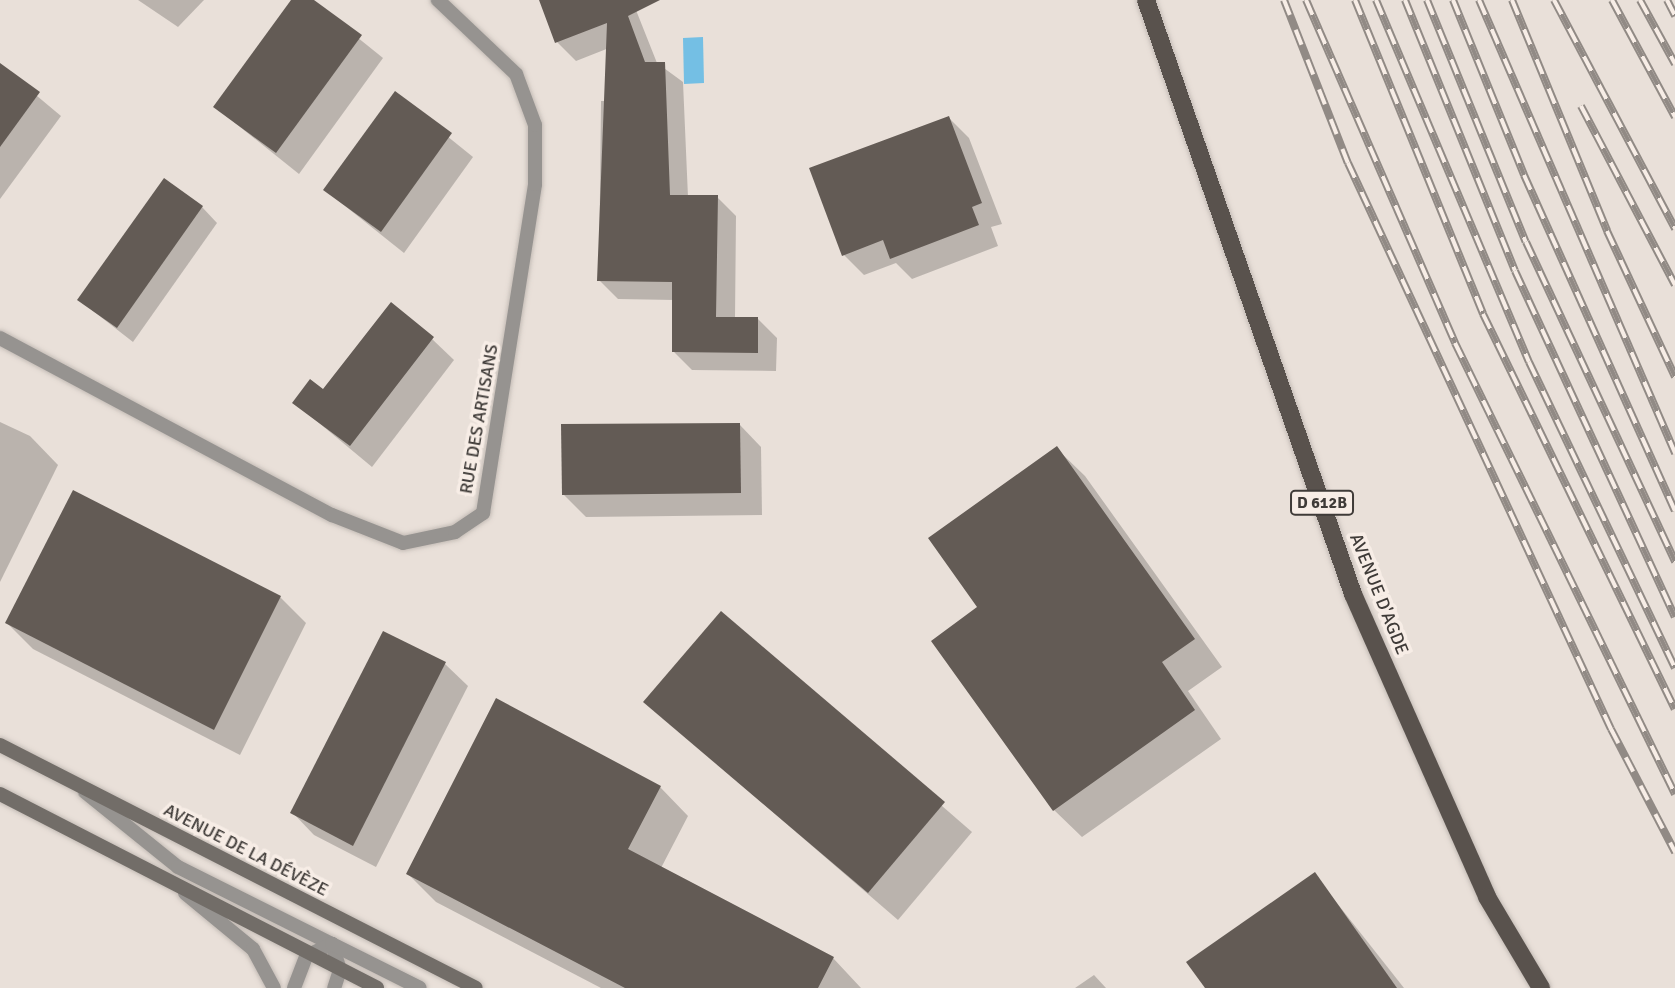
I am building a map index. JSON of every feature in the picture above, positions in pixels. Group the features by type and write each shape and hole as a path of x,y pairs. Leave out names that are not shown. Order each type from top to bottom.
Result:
{"main road":[{"name":"AVENUE D'AGDE","path":"1146,0 1353,594 1487,897 1541,988"},
{"name":"AVENUE DE LA DÉVÈZE","path":"0,745 476,988"},
{"path":"0,794 306,956 377,988"}],"street":[{"name":"RUE DES ARTISANS","path":"0,338 331,515 403,543 455,532 483,513 535,184 535,125 516,74 438,0"},
{"path":"73,782 178,867 420,988"},
{"path":"181,890 253,949 274,988"},
{"path":"294,988 306,956 332,944"},
{"path":"332,944 340,970 334,988"}],"water":[{"path":"703,37 704,83 684,84 683,38"}],"building":[{"path":"291,0 314,0 362,35 276,153 213,107"},
{"path":"539,0 660,0 628,16 645,62 665,62 670,195 718,195 716,317 758,317 758,353 672,352 672,282 597,281 607,23 555,43"},
{"path":"0,63 40,92 0,147"},
{"path":"395,91 452,133 381,232 323,190"},
{"path":"949,116 982,203 972,207 979,225 890,259 883,240 842,256 809,168"},
{"path":"164,178 203,206 117,328 77,300"},
{"path":"391,302 434,337 350,446 292,403 310,379 323,389"},
{"path":"740,423 741,493 562,495 561,424"},
{"path":"1057,446 1195,639 1162,662 1195,710 1053,811 931,641 977,607 928,538"},
{"path":"73,490 281,596 214,730 5,623"},
{"path":"721,611 945,802 868,893 643,702"},
{"path":"383,631 446,662 353,846 290,813"},
{"path":"496,698 661,786 628,849 834,957 818,988 625,988 406,874"},
{"path":"1315,872 1397,988 1205,988 1186,962"}],"railway":[{"path":"1284,0 1348,163 1611,729 1675,852"},
{"path":"1306,0 1455,343 1675,794"},
{"path":"1355,0 1483,314 1675,709"},
{"path":"1376,0 1529,362 1675,668"},
{"path":"1405,0 1515,271 1675,617"},
{"path":"1427,0 1526,242 1675,562"},
{"path":"1453,0 1524,175 1675,511"},
{"path":"1479,0 1675,453"},
{"path":"1512,0 1607,231 1675,377"},
{"path":"1554,0 1675,229"},
{"path":"1612,0 1675,117"},
{"path":"1640,0 1675,64"},
{"path":"1667,0 1675,16"},
{"path":"1581,106 1675,285"}]}
